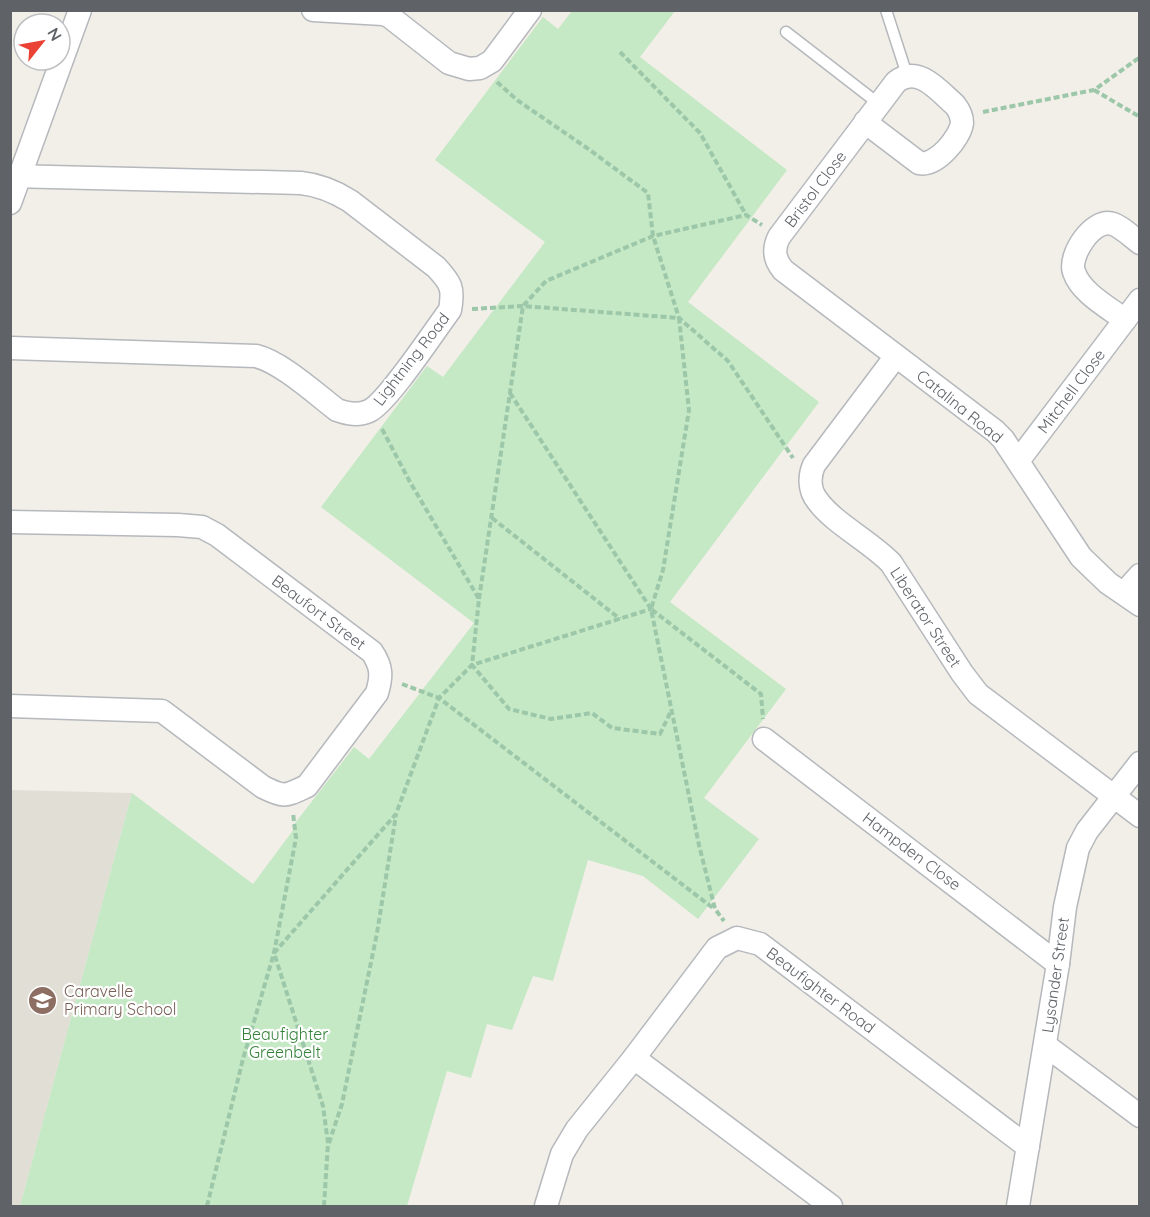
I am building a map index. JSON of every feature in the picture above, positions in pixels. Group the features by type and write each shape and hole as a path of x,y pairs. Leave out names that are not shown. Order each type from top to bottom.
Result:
{"street":[{"path":"10,203 16,176 80,10"},
{"path":"314,10 389,16 449,63 469,69 480,68 492,61 530,10"},
{"path":"865,122 919,163 925,164 936,159 959,133 961,116 955,105 924,79 907,75"},
{"name":"Bristol Close","path":"776,260 774,254 779,237 896,82 907,75"},
{"name":"Lightning Road","path":"10,348 267,358 337,410 348,414 360,414 372,410 386,397 450,310 453,292 445,276 436,267 350,201 318,185 16,176"},
{"path":"1125,320 1082,286 1072,270 1074,258 1091,231 1102,224 1114,224 1140,243"},
{"name":"Catalina Road","path":"776,260 783,270 995,430 1081,557 1108,583 1132,599"},
{"name":"Mitchell Close","path":"1017,461 1140,300"},
{"path":"811,482 814,465 896,356"},
{"name":"Liberator Street","path":"811,482 816,500 830,514 879,550 891,563 978,694 1140,816"},
{"name":"Beaufort Street","path":"10,522 202,527 225,541 372,652 379,663 382,676"},
{"path":"1132,599 1140,575"},
{"path":"10,706 162,711 263,787 281,796 307,786 377,693 382,676"},
{"name":"Hampden Close","path":"764,739 1058,964"},
{"name":"Lysander Street","path":"1018,1206 1058,964 1065,908 1078,848 1087,831 1140,763"},
{"path":"546,1206 562,1154 577,1129 717,948 737,938"},
{"name":"Beaufighter Road","path":"737,938 760,944 1028,1147"},
{"path":"1045,1045 1140,1116"},
{"path":"634,1058 831,1206"}],"lane":[{"path":"886,10 907,75"},
{"path":"786,32 879,104"}],"path":[{"path":"620,52 700,134 746,215 779,237"},
{"path":"961,116 1094,90 1140,57"},
{"path":"480,68 517,100 648,193 653,236 679,318 689,410 663,570 651,609 715,909"},
{"path":"1094,90 1140,117"},
{"path":"672,709 660,734 612,728 592,714 551,719 509,709 472,665 479,599 523,306 546,281 653,236 746,215"},
{"path":"450,310 523,306 679,318 729,361 777,436 811,482"},
{"path":"510,393 651,609 762,694 764,739"},
{"path":"372,410 410,482 479,599"},
{"path":"492,518 620,619"},
{"path":"328,1143 345,1093 377,933 396,814 439,698 472,665 651,609"},
{"path":"382,676 439,698 715,909 737,938"},
{"path":"207,1206 243,1059 274,953 296,838 290,794"},
{"path":"274,953 396,814"},
{"path":"274,953 323,1106 328,1143 323,1206"}],"shaded area":[{"name":"Caravelle Primary School","path":"11,790 132,793 20,1206 11,1206"}],"green space":[{"name":"Beaufighter Greenbelt","path":"572,11 675,11 640,57 787,170 688,302 819,402 670,602 786,689 704,798 759,839 698,919 643,876 588,860 553,981 533,976 512,1030 487,1024 471,1078 447,1071 407,1206 20,1206 132,793 253,884 294,829 292,827 354,747 369,759 474,623 321,507 427,366 443,377 545,242 435,160 543,17 558,29"}],"place":[{"name":"Caravelle Primary School","path":"43,1000"}]}
